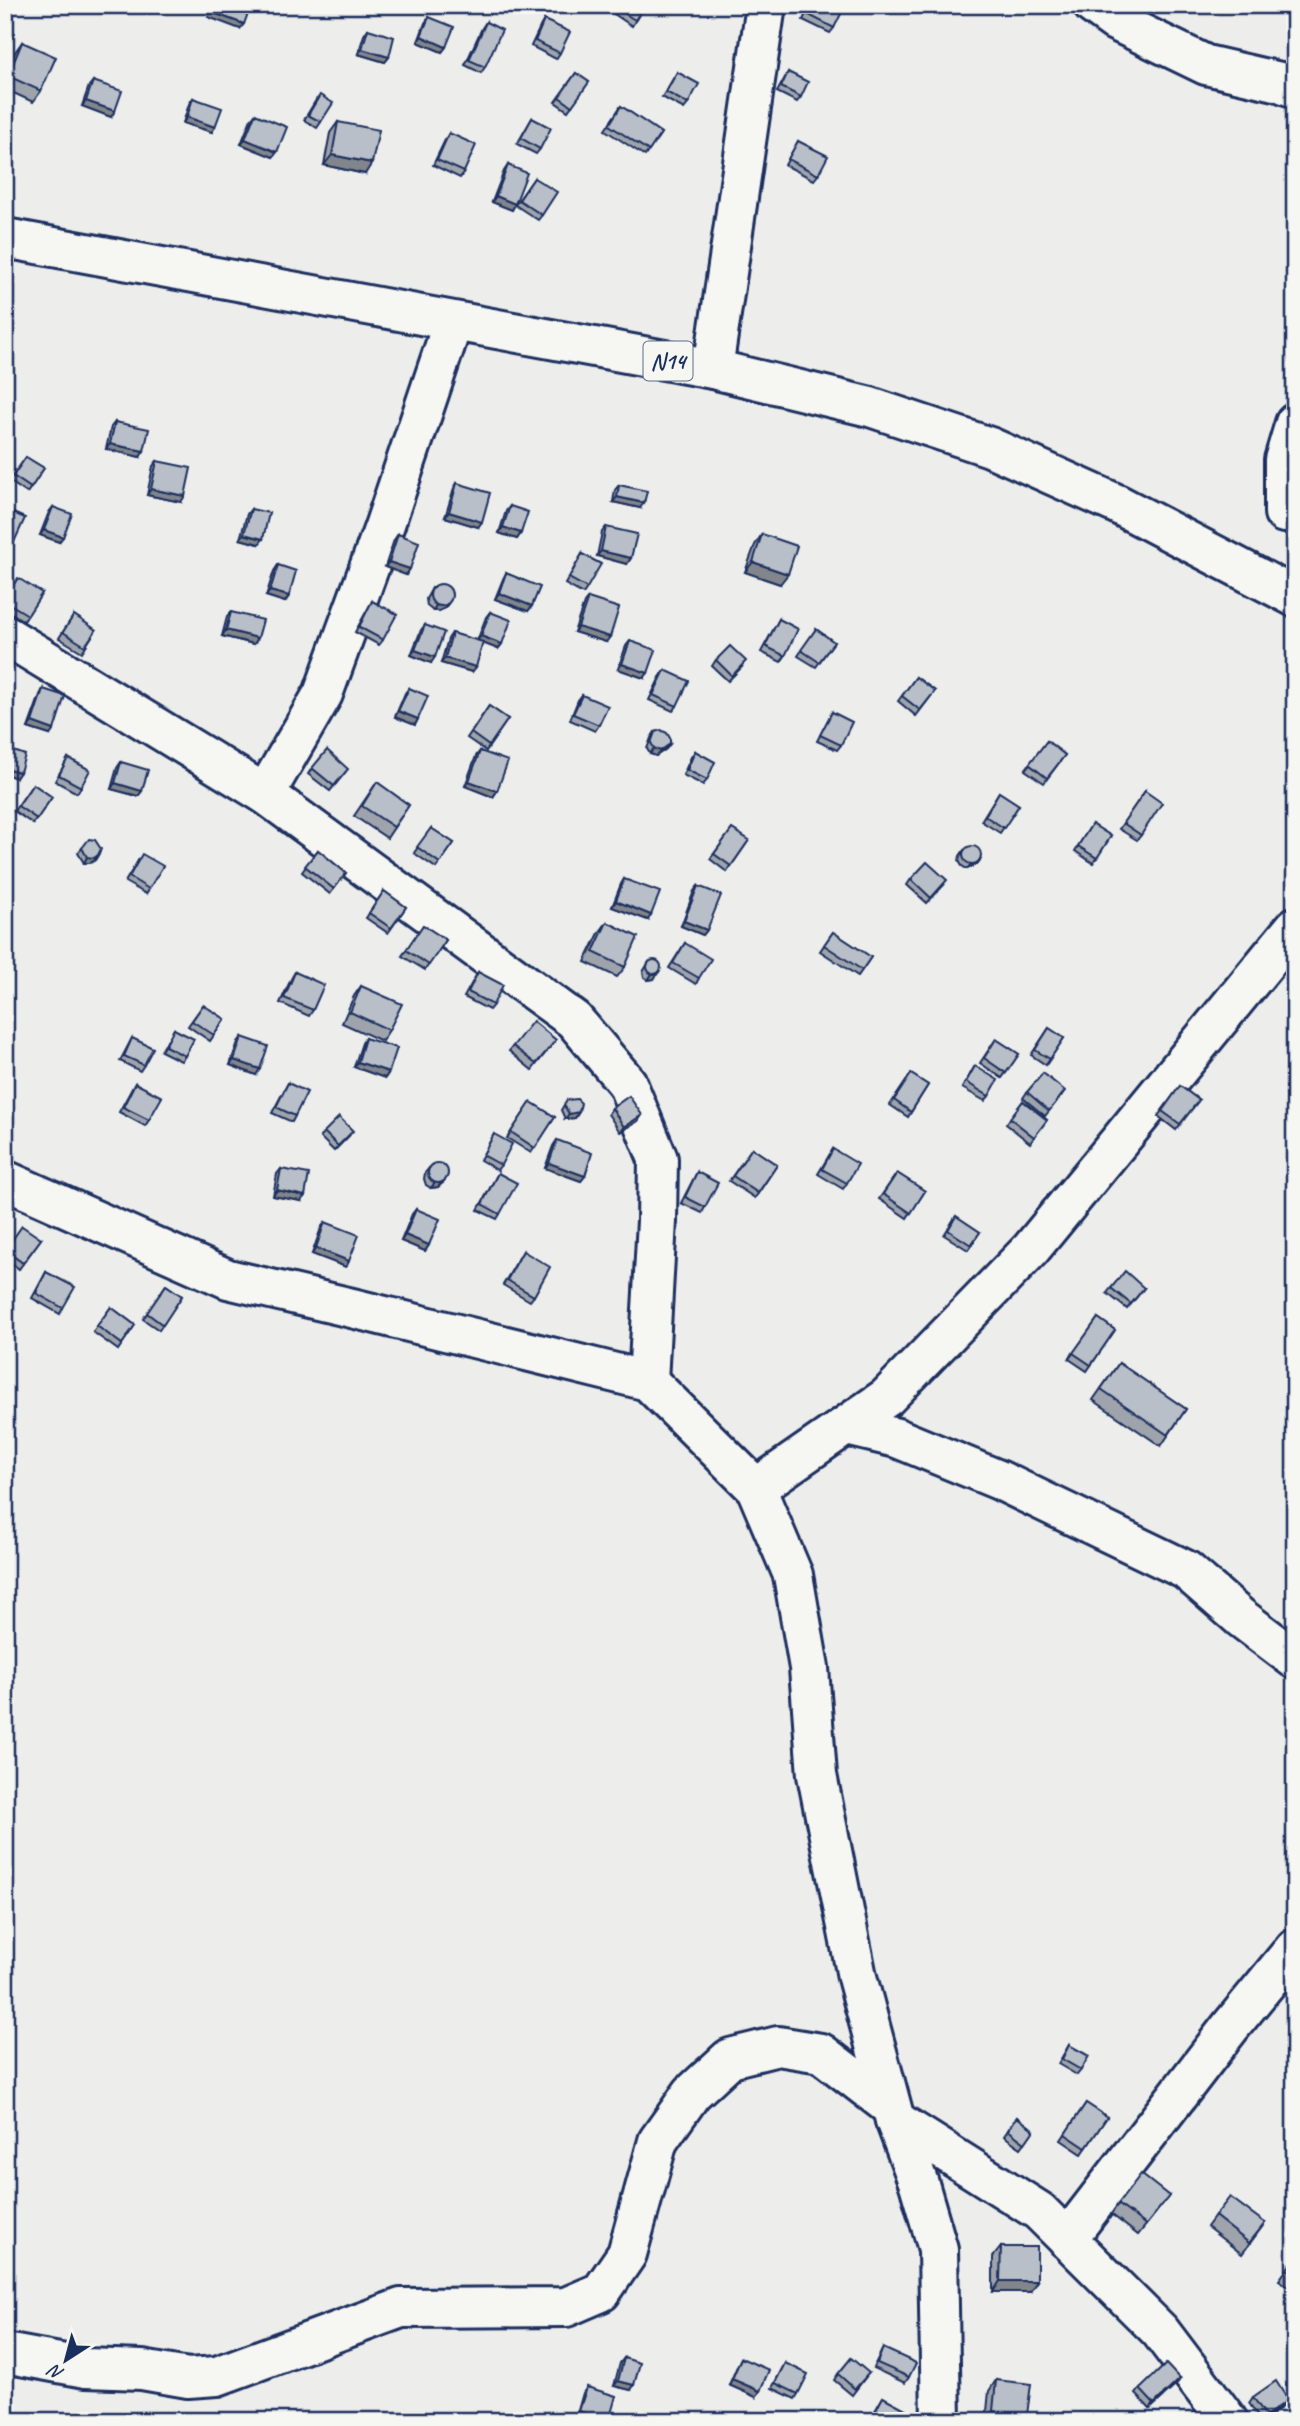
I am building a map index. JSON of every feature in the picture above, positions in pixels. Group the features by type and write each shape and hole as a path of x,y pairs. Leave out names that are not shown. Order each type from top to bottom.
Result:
{"street":[{"path":"713,369 766,5"},
{"path":"1093,5 1115,21 1206,65 1295,88"},
{"name":"N14","path":"5,238 713,369 870,407 990,447 1117,504 1295,597"},
{"path":"265,794 323,694 384,527 453,322"},
{"path":"1284,513 1284,460 1295,423"},
{"path":"5,635 265,794 574,1020 627,1083 657,1158 657,1221 648,1381"},
{"path":"756,1488 887,1397 1031,1249 1295,927"},
{"path":"5,1180 228,1279 648,1381 756,1488 793,1575 809,1668 817,1775 857,1977 893,2113 919,2184 938,2249 941,2421"},
{"path":"847,1426 897,1438 999,1480 1186,1570 1241,1618 1295,1658"},
{"path":"1068,2239 1231,2026 1295,1948"},
{"path":"5,2353 86,2368 142,2370 188,2378 217,2376 401,2308 566,2307 601,2292 627,2254 658,2141 692,2093 730,2059 778,2046 821,2053 893,2113 1039,2211 1160,2331 1228,2421"}],"building":[{"path":"214,5 251,5 244,24 211,12"},
{"path":"645,5 635,20 614,7"},
{"path":"811,5 839,5 844,8 834,28 807,14"},
{"path":"429,17 454,27 446,47 421,36"},
{"path":"544,20 570,32 560,53 535,41"},
{"path":"486,22 502,30 485,67 469,60"},
{"path":"368,29 394,37 389,57 362,49"},
{"path":"22,42 56,57 41,91 8,76"},
{"path":"677,72 699,84 688,104 666,92"},
{"path":"788,72 808,82 801,97 781,87"},
{"path":"576,73 589,82 572,106 559,97"},
{"path":"93,81 122,91 115,111 86,101"},
{"path":"320,95 333,103 321,122 308,115"},
{"path":"193,98 222,108 215,127 187,117"},
{"path":"621,106 661,133 649,151 609,125"},
{"path":"255,114 287,127 277,152 245,139"},
{"path":"532,118 551,128 540,149 521,138"},
{"path":"338,122 379,130 372,163 332,155"},
{"path":"449,133 476,145 464,172 437,160"},
{"path":"798,141 828,156 818,175 788,159"},
{"path":"508,165 527,173 515,204 496,196"},
{"path":"534,178 557,192 542,215 519,200"},
{"path":"115,422 149,429 144,451 110,444"},
{"path":"26,457 44,468 31,488 13,476"},
{"path":"157,461 191,468 185,496 151,489"},
{"path":"457,483 490,493 482,522 449,512"},
{"path":"619,485 647,491 644,503 617,497"},
{"path":"510,506 528,512 521,533 503,527"},
{"path":"53,507 72,514 63,537 44,530"},
{"path":"251,509 269,513 263,539 244,534"},
{"path":"6,510 25,518 9,553 5,552"},
{"path":"606,527 637,534 631,558 601,551"},
{"path":"398,534 419,542 410,569 389,562"},
{"path":"762,534 797,546 788,574 753,562"},
{"path":"582,554 601,564 587,588 569,578"},
{"path":"278,565 296,571 289,596 270,591"},
{"path":"506,573 540,587 532,606 499,593"},
{"path":"18,578 42,593 28,615 5,601"},
{"path":"441,584 449,587 452,595 449,603 441,606 433,603 430,595 433,587"},
{"path":"588,598 619,608 610,637 578,627"},
{"path":"372,601 397,614 383,640 359,627"},
{"path":"231,612 263,620 258,638 226,630"},
{"path":"490,612 511,620 502,644 481,636"},
{"path":"74,615 96,630 85,646 63,632"},
{"path":"779,619 798,629 785,656 765,646"},
{"path":"425,625 444,632 435,657 415,650"},
{"path":"816,629 834,642 819,662 801,650"},
{"path":"452,633 483,642 476,667 445,658"},
{"path":"630,641 656,650 648,673 622,664"},
{"path":"730,646 746,661 732,676 716,660"},
{"path":"665,670 689,681 677,706 653,695"},
{"path":"916,677 935,691 920,710 902,696"},
{"path":"409,688 428,696 418,719 398,711"},
{"path":"43,689 65,696 54,730 32,722"},
{"path":"582,695 608,706 599,725 573,714"},
{"path":"489,706 508,719 489,746 471,733"},
{"path":"832,712 852,722 841,745 820,735"},
{"path":"661,730 667,733 670,744 660,751 651,743 655,732"},
{"path":"1047,741 1065,755 1047,778 1029,764"},
{"path":"5,748 25,755 20,772 5,768"},
{"path":"327,750 348,769 334,786 312,768"},
{"path":"480,751 508,761 497,791 469,781"},
{"path":"695,751 715,762 707,780 687,770"},
{"path":"68,758 90,770 81,787 59,775"},
{"path":"121,762 148,770 142,791 115,783"},
{"path":"377,782 409,805 394,827 362,806"},
{"path":"33,784 52,797 37,819 18,806"},
{"path":"1145,791 1162,803 1141,835 1123,823"},
{"path":"999,792 1019,805 1004,828 985,816"},
{"path":"1092,824 1111,836 1097,858 1078,846"},
{"path":"431,828 454,843 440,863 417,847"},
{"path":"732,829 749,840 731,866 714,854"},
{"path":"89,839 95,840 101,849 94,858 87,857 82,848"},
{"path":"972,846 978,849 981,855 978,861 972,864 966,861 963,855 966,849"},
{"path":"318,850 346,873 334,889 305,866"},
{"path":"142,854 163,866 149,889 129,877"},
{"path":"927,862 947,880 931,898 911,879"},
{"path":"624,879 660,892 651,915 616,901"},
{"path":"698,886 721,895 707,930 684,921"},
{"path":"384,891 406,907 391,928 369,913"},
{"path":"607,922 638,937 625,967 593,952"},
{"path":"423,925 446,940 429,965 406,950"},
{"path":"833,932 871,957 862,970 824,945"},
{"path":"685,943 711,959 699,978 673,963"},
{"path":"654,960 659,962 659,972 654,974 649,972 647,967 649,962"},
{"path":"295,972 324,985 313,1010 284,998"},
{"path":"478,972 503,985 493,1005 468,992"},
{"path":"361,986 402,1004 389,1030 350,1012"},
{"path":"203,1005 225,1019 214,1035 192,1021"},
{"path":"533,1021 556,1040 536,1064 513,1046"},
{"path":"1049,1028 1064,1038 1050,1059 1035,1050"},
{"path":"174,1029 194,1039 185,1056 165,1046"},
{"path":"242,1037 268,1046 260,1069 234,1060"},
{"path":"132,1038 153,1048 144,1065 124,1056"},
{"path":"365,1038 397,1048 389,1072 358,1062"},
{"path":"996,1039 1019,1054 1006,1073 984,1058"},
{"path":"975,1066 998,1080 989,1096 966,1082"},
{"path":"1043,1073 1065,1091 1049,1111 1027,1092"},
{"path":"911,1074 928,1085 911,1112 894,1100"},
{"path":"135,1083 162,1097 149,1120 123,1107"},
{"path":"288,1083 307,1092 295,1116 276,1107"},
{"path":"1180,1086 1199,1100 1180,1124 1162,1111"},
{"path":"629,1096 642,1115 624,1127 612,1108"},
{"path":"577,1099 581,1103 579,1112 569,1114 564,1105 567,1100"},
{"path":"1023,1101 1047,1120 1034,1137 1010,1118"},
{"path":"531,1102 555,1117 535,1148 511,1132"},
{"path":"339,1117 353,1131 338,1146 324,1132"},
{"path":"494,1134 512,1144 501,1165 483,1155"},
{"path":"557,1140 592,1153 585,1176 549,1163"},
{"path":"752,1148 777,1165 758,1193 733,1176"},
{"path":"833,1149 858,1164 847,1183 822,1169"},
{"path":"438,1163 445,1166 448,1173 445,1180 438,1183 431,1180 428,1173 431,1166"},
{"path":"281,1169 309,1174 305,1196 277,1190"},
{"path":"697,1172 718,1183 705,1207 685,1197"},
{"path":"498,1173 517,1183 500,1214 482,1204"},
{"path":"897,1173 925,1191 911,1213 883,1194"},
{"path":"416,1209 440,1219 429,1245 405,1235"},
{"path":"956,1216 980,1232 971,1245 948,1230"},
{"path":"325,1222 359,1235 349,1261 316,1248"},
{"path":"22,1226 41,1239 23,1263 5,1250"},
{"path":"523,1251 550,1267 534,1296 507,1280"},
{"path":"1125,1271 1144,1288 1131,1304 1111,1288"},
{"path":"46,1272 75,1287 63,1308 36,1293"},
{"path":"166,1285 182,1296 163,1325 147,1313"},
{"path":"111,1307 135,1325 122,1344 97,1326"},
{"path":"1098,1318 1115,1330 1091,1365 1073,1353"},
{"path":"1119,1363 1186,1409 1168,1435 1101,1389"},
{"path":"1069,2045 1089,2056 1081,2070 1062,2059"},
{"path":"1086,2103 1107,2117 1086,2148 1065,2134"},
{"path":"1017,2117 1034,2130 1025,2143 1008,2130"},
{"path":"1141,2174 1169,2196 1146,2225 1118,2204"},
{"path":"1230,2197 1265,2223 1249,2243 1215,2216"},
{"path":"1001,2247 1037,2247 1037,2281 1000,2281"},
{"path":"1295,2258 1295,2275 1287,2269"},
{"path":"883,2348 916,2363 909,2377 877,2363"},
{"path":"624,2358 640,2363 634,2385 618,2381"},
{"path":"741,2358 769,2370 760,2391 732,2379"},
{"path":"851,2358 869,2373 855,2389 838,2374"},
{"path":"785,2363 808,2374 798,2394 775,2383"},
{"path":"1166,2364 1180,2379 1154,2404 1140,2389"},
{"path":"996,2380 1031,2384 1027,2415 993,2411"},
{"path":"1276,2381 1288,2400 1266,2416 1253,2397"},
{"path":"587,2387 616,2396 609,2421 579,2411"},
{"path":"883,2397 913,2413 909,2421 870,2421"}]}
